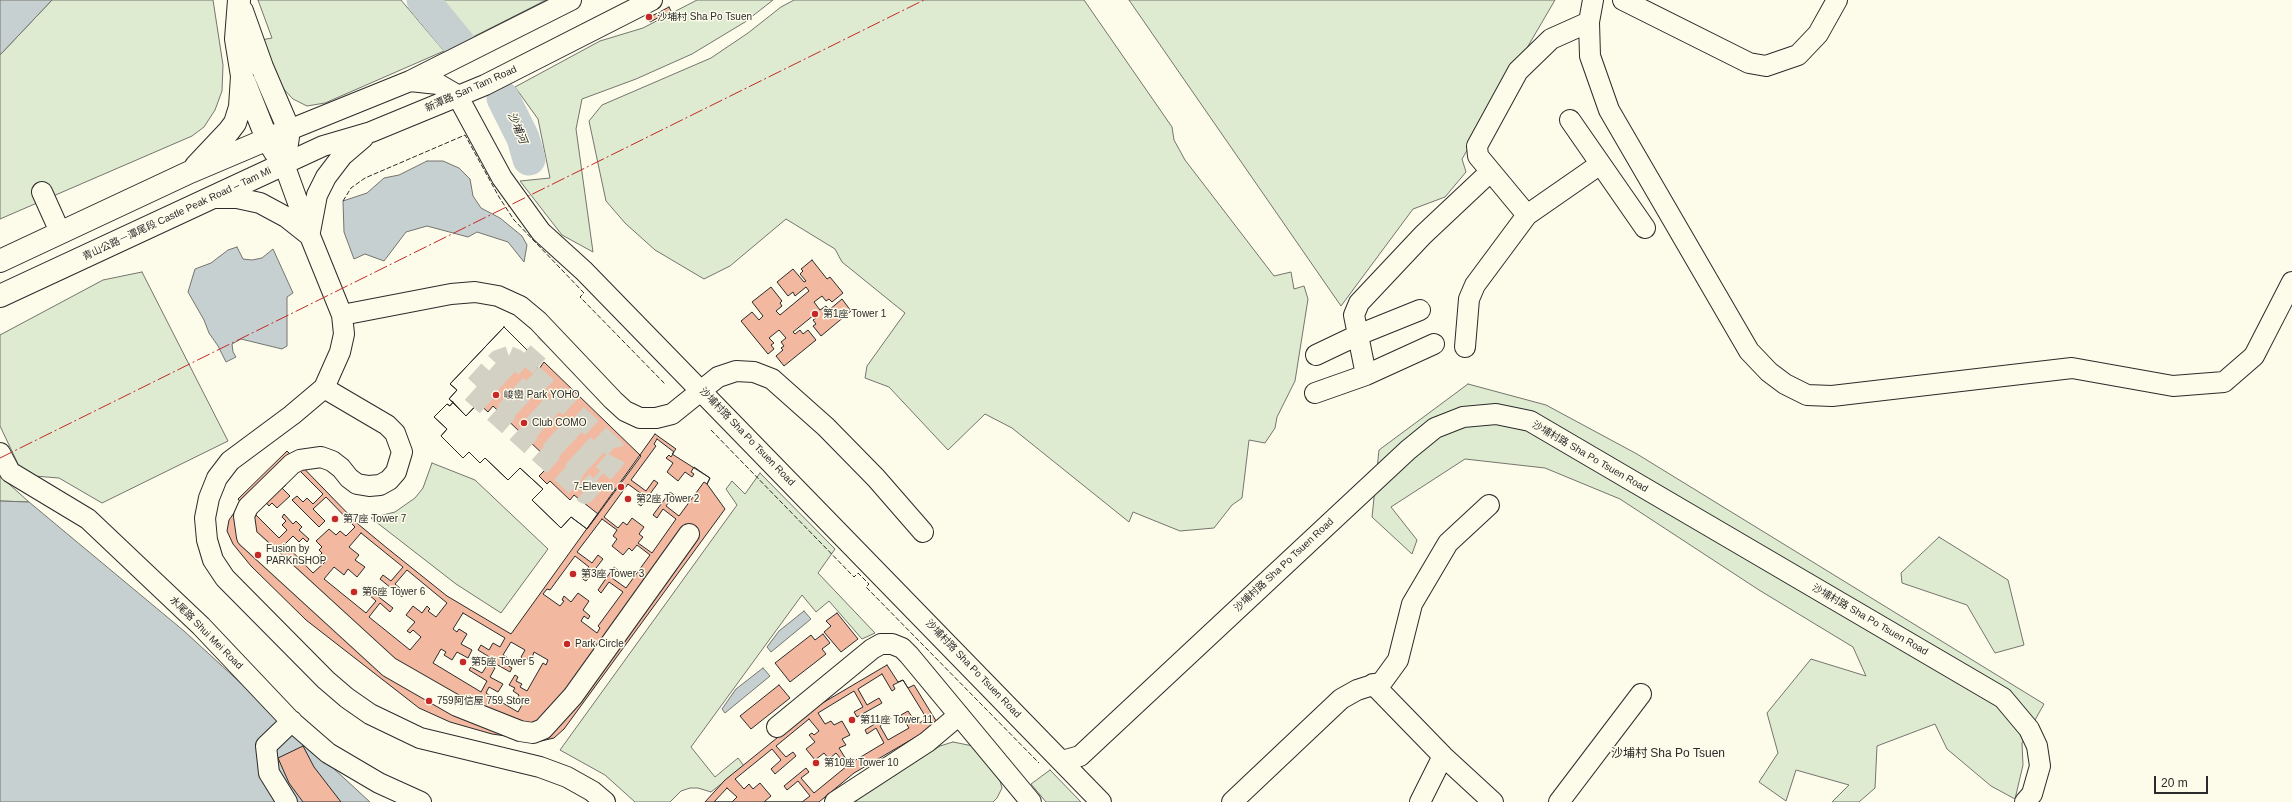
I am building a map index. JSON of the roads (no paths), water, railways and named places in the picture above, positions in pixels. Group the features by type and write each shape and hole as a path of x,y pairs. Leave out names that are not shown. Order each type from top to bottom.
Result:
{"main road":[{"path":"239,1 236,40 242,76 267,139 284,164"},
{"path":"0,261 190,172 289,130 262,67 239,1"},
{"path":"190,172 235,123 240,107 242,76"},
{"name":"青山公路－潭尾段 Castle Peak Road – Tam Mi","path":"0,296 214,198 284,164 289,130"}],"street":[{"path":"289,130 410,82 571,0"},
{"name":"新潭路 San Tam Road","path":"284,164 323,146 371,132 485,84 652,0"},
{"path":"1593,0 1589,22 1590,56 1609,110 1748,351 1769,372 1785,384 1807,395 1832,396 2072,368 2173,386 2224,382 2254,356 2292,282"},
{"path":"1624,0 1749,63 1766,66 1798,55 1818,34 1837,0"},
{"path":"1527,215 1478,156 1477,146 1518,71 1551,40 1589,22"},
{"path":"410,82 438,84 457,95"},
{"name":"沙埔村路 Sha Po Tsuen Road","path":"457,95 502,178 541,232 584,271 1101,802"},
{"path":"1570,120 1599,165 1644,228"},
{"path":"310,236 312,214 317,195 332,166 371,132"},
{"path":"284,164 310,236 342,315 344,334 340,352 324,388 292,415 230,461 217,478 209,498 205,518 209,546 214,560 225,578 326,680 370,714 420,738 540,767 567,777 592,791 605,802"},
{"path":"1464,347 1469,299 1475,285 1527,215 1599,165"},
{"path":"1366,375 1354,315 1359,303 1423,235 1490,172"},
{"path":"42,192 60,232"},
{"path":"214,198 237,198 260,203 286,217 310,236"},
{"path":"342,315 451,294 475,292 498,296 520,306 538,321 625,411 640,418 656,418 672,414 702,392 718,377 736,371 754,372 772,380 848,449 876,478 923,532"},
{"path":"1316,355 1358,335 1420,310"},
{"path":"1315,393 1366,375 1434,344"},
{"path":"324,388 387,425 395,433 402,452 400,463 396,472 384,482 369,486 357,484 332,461 321,457 300,460 292,464 248,507 244,516 247,537 389,666 457,706 520,731 533,733 543,729 573,696 689,534"},
{"name":"沙埔村路 Sha Po Tsuen Road","path":"1062,761 1080,756 1408,450 1435,428 1462,417 1496,414 1530,421 2003,698 2029,729 2037,746 2040,766 2032,794 2025,802"},
{"name":"水尾路 Shui Mei Road","path":"0,453 10,472 88,519 201,626 292,721 328,753 379,783 421,802"},
{"path":"1232,802 1341,700 1373,684 1382,682 1398,660 1412,604 1448,543 1489,506"},
{"path":"777,727 872,649 881,644 892,644 902,648 959,715 1021,799"},
{"path":"1373,684 1443,756 1493,802"},
{"path":"1559,802 1641,694"},
{"path":"835,802 927,742 959,715"},
{"path":"287,802 269,773 266,746 292,721"},
{"path":"1420,802 1443,756"}],"waterway":[{"name":"沙埔河","path":"423,0 460,45"},
{"name":"沙埔河","path":"503,98 523,138 529,159"}],"tunnel":[{"path":"525,367 551,337"},
{"path":"509,356 516,359 614,448 616,457 614,461 585,494 470,391 498,360 509,356"},
{"path":"494,365 609,467"},
{"path":"482,378 597,480"}],"place":[{"name":"沙埔村 Sha Po Tsuen","path":"649,17"},
{"name":"第1座 Tower 1","path":"815,314"},
{"name":"峻巒 Park YOHO","path":"496,395"},
{"name":"Club COMO","path":"524,423"},
{"name":"7-Eleven","path":"621,487"},
{"name":"第2座 Tower 2","path":"628,499"},
{"name":"第7座 Tower 7","path":"335,519"},
{"name":"Fusion by PARKnSHOP","path":"258,555"},
{"name":"第3座 Tower 3","path":"573,574"},
{"name":"第6座 Tower 6","path":"354,592"},
{"name":"Park Circle","path":"567,644"},
{"name":"第5座 Tower 5","path":"463,662"},
{"name":"759阿信屋 759 Store","path":"429,701"},
{"name":"第11座 Tower 11","path":"852,720"},
{"name":"第10座 Tower 10","path":"816,763"}],"district":[{"name":"沙埔村 Sha Po Tsuen","path":"1668,754"}]}
